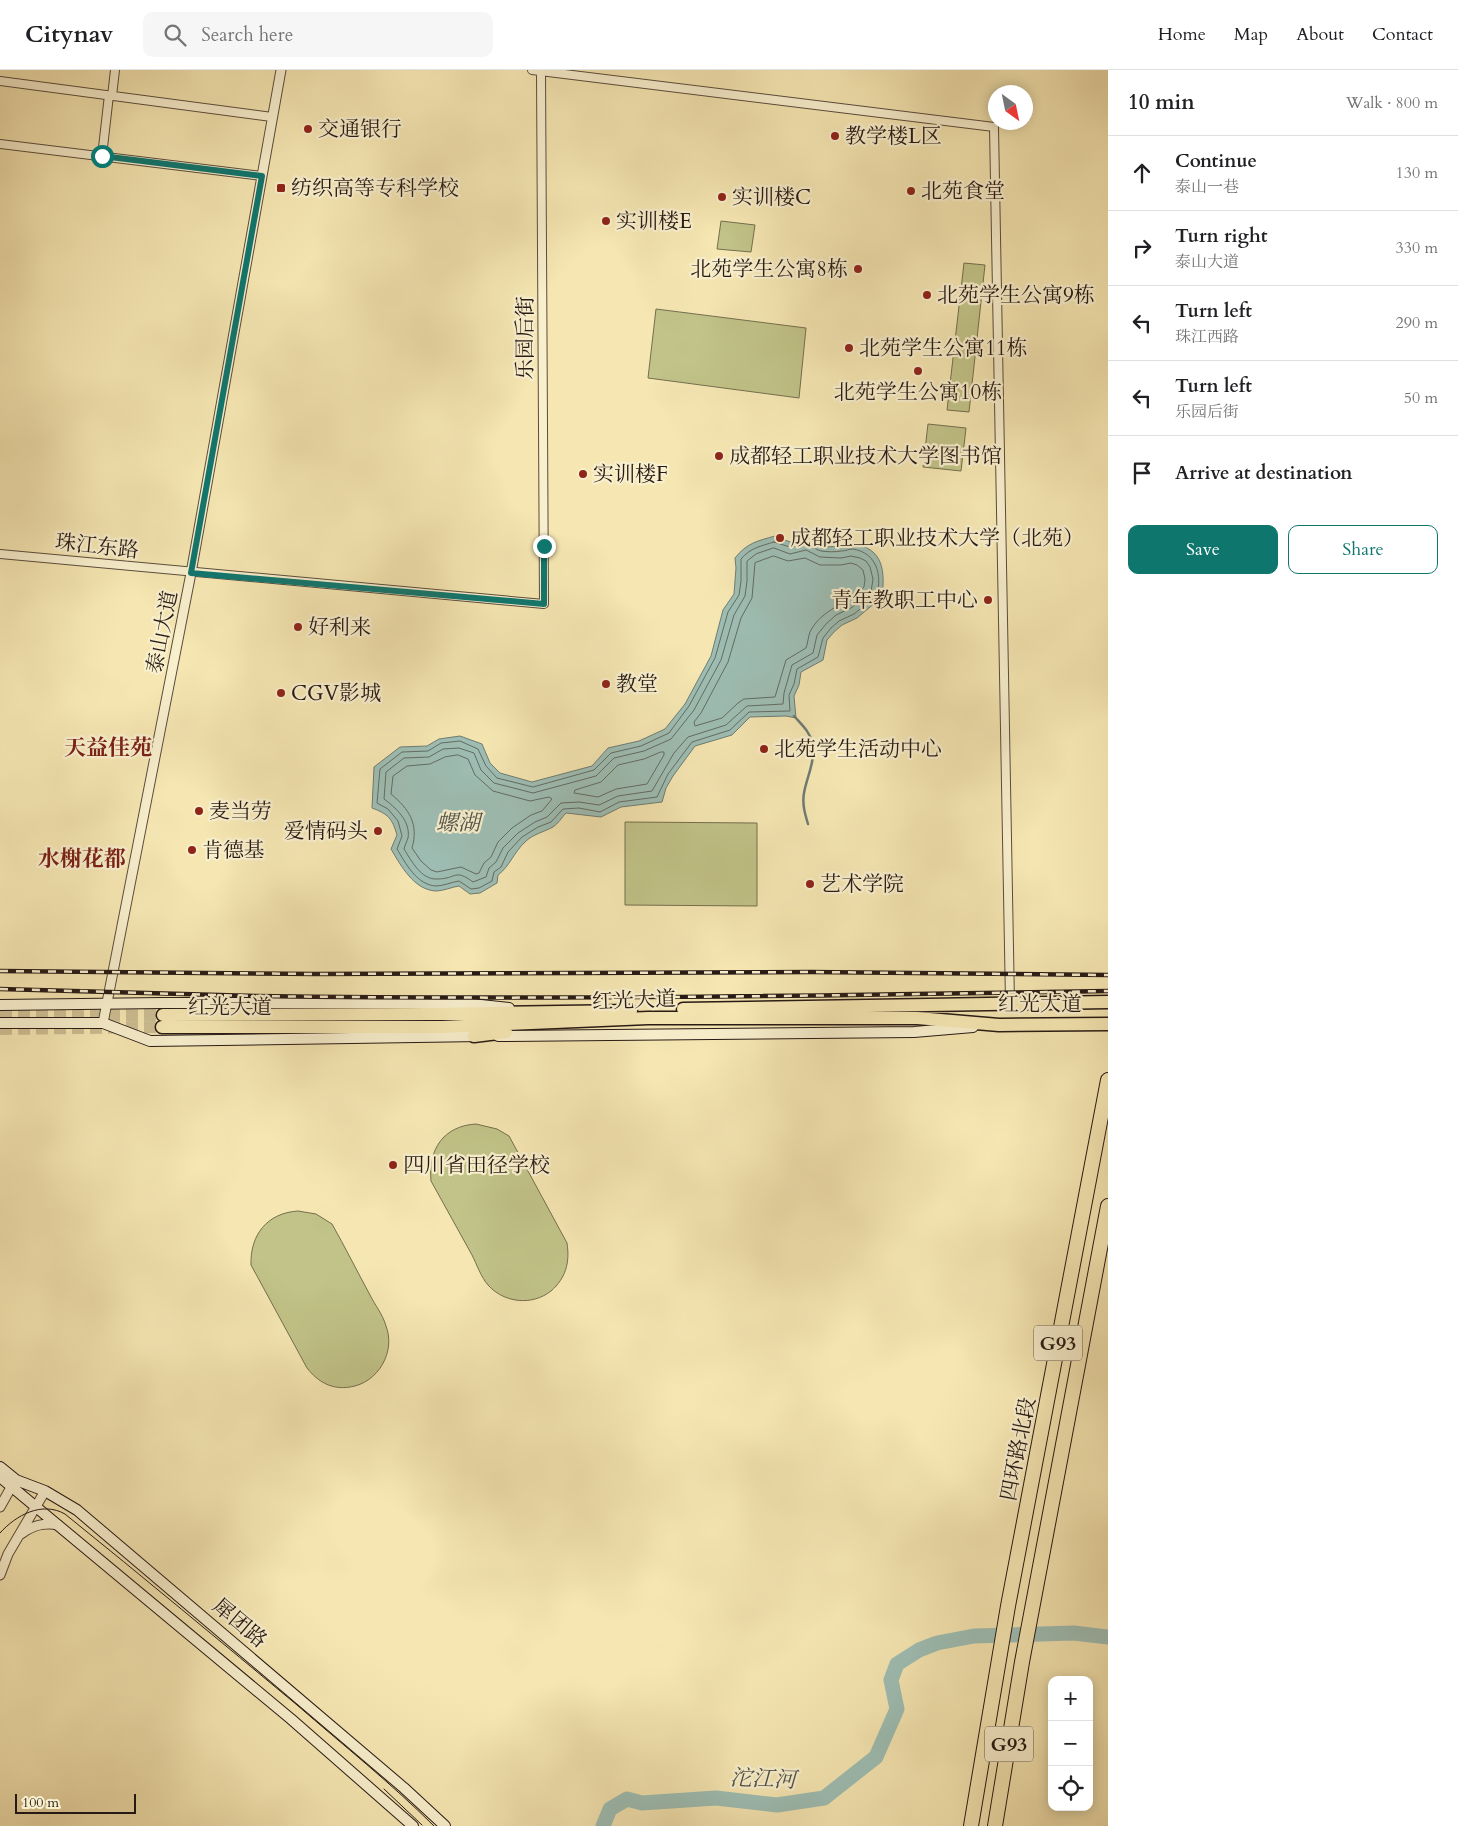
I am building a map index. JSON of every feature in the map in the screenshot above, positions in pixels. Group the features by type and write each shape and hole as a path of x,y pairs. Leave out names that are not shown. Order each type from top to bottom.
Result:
{"highway":[{"name":"红光大道","path":"1108,1002 430,1014 162,1021 442,1027 648,1018 917,1018 999,1025 1108,1024"},
{"path":"474,1036 573,1022"},
{"name":"四环路北段","path":"971,1826 1008,1606 1108,1080"},
{"name":"四环路北段","path":"996,1826 1022,1662 1108,1206"}],"main road":[{"path":"0,1005 462,1004 552,1012"},
{"path":"0,1023 103,1023 150,1041 914,1032 999,1025"},
{"name":"犀团路","path":"0,1467 36,1507 299,1726 413,1826"},
{"name":"犀团路","path":"0,1477 13,1483 45,1491 77,1510 404,1788 445,1826"}],"street":[{"path":"102,156 115,70"},
{"name":"泰山大道","path":"103,1023 191,573 281,70"},
{"path":"532,70 994,126 1010,1003"},
{"name":"乐园后街","path":"542,71 544,604"},
{"path":"0,81 272,117"},
{"path":"0,144 262,176"},
{"name":"珠江东路","path":"0,554 544,604"},
{"path":"0,1507 13,1483"},
{"path":"0,1575 8,1554 45,1491"},
{"path":"19,1536 38,1524 60,1526"}],"green space":[{"path":"721,221 755,225 751,252 717,249"},
{"path":"964,263 985,265 969,412 947,410"},
{"path":"656,309 806,328 799,398 648,378"},
{"path":"928,424 966,428 961,471 923,467"},
{"path":"625,822 757,823 757,906 625,905"},
{"path":"476,1124 497,1129 509,1136 567,1243 568,1257 566,1269 560,1281 551,1291 535,1299 510,1299 502,1296 488,1285 431,1181 432,1159 440,1142 455,1129"},
{"path":"298,1211 316,1214 332,1224 385,1322 389,1346 386,1356 376,1373 360,1384 343,1388 331,1386 311,1373 251,1265 251,1254 257,1235 262,1228 277,1216"}],"water":[{"name":"螺湖","path":"775,536 790,542 808,538 818,545 826,547 849,544 863,546 877,556 882,570 882,597 857,618 842,625 834,632 827,640 823,660 801,672 799,685 794,696 796,718 786,716 750,717 732,735 695,746 673,776 666,788 662,802 621,807 601,817 566,813 553,827 528,839 498,875 497,883 480,893 470,894 459,886 439,891 428,890 409,876 391,849 397,835 393,824 389,817 372,808 374,767 400,747 427,746 439,739 460,736 482,744 490,763 500,773 532,782 592,766 608,748 639,741 665,729 685,704 711,656 723,610 734,594 735,558 753,543"}],"waterway":[{"path":"794,716 805,728 812,742 813,749 812,762 803,797 808,824"},
{"name":"沱江河","path":"603,1826 610,1809 627,1799 642,1803 716,1798 777,1805 824,1798 876,1757 897,1709 891,1680 897,1664 919,1650 937,1643 974,1636 1074,1633 1108,1637"}],"tunnel":[{"path":"0,1016 163,1015"},
{"path":"0,1029 162,1027"}],"tram line":[{"path":"0,1533 6,1526 30,1512 47,1509 65,1514 297,1705 384,1779 434,1826"},
{"path":"384,1789 422,1825"}],"railway":[{"path":"0,971 316,974 811,972 1108,975"},
{"path":"0,989 256,996 469,998 1108,991"}],"place":[{"name":"交通银行","path":"308,129"},
{"name":"教学楼L区","path":"835,136"},
{"name":"纺织高等专科学校","path":"281,188"},
{"name":"北苑食堂","path":"911,191"},
{"name":"实训楼C","path":"722,197"},
{"name":"实训楼E","path":"606,221"},
{"name":"北苑学生公寓8栋","path":"858,269"},
{"name":"北苑学生公寓9栋","path":"927,295"},
{"name":"北苑学生公寓11栋","path":"849,348"},
{"name":"北苑学生公寓10栋","path":"918,371"},
{"name":"成都轻工职业技术大学图书馆","path":"719,456"},
{"name":"实训楼F","path":"583,474"},
{"name":"成都轻工职业技术大学（北苑）","path":"780,538"},
{"name":"青年教职工中心","path":"988,600"},
{"name":"好利来","path":"298,627"},
{"name":"教堂","path":"606,684"},
{"name":"CGV影城","path":"281,693"},
{"name":"北苑学生活动中心","path":"764,749"},
{"name":"麦当劳","path":"199,811"},
{"name":"爱情码头","path":"378,831"},
{"name":"肯德基","path":"192,850"},
{"name":"艺术学院","path":"810,884"},
{"name":"四川省田径学校","path":"393,1165"}],"district":[{"name":"天益佳苑","path":"108,747"},
{"name":"水榭花都","path":"82,858"}],"route":[{"path":"102,156 262,176 191,573 544,604 544,546"}]}
